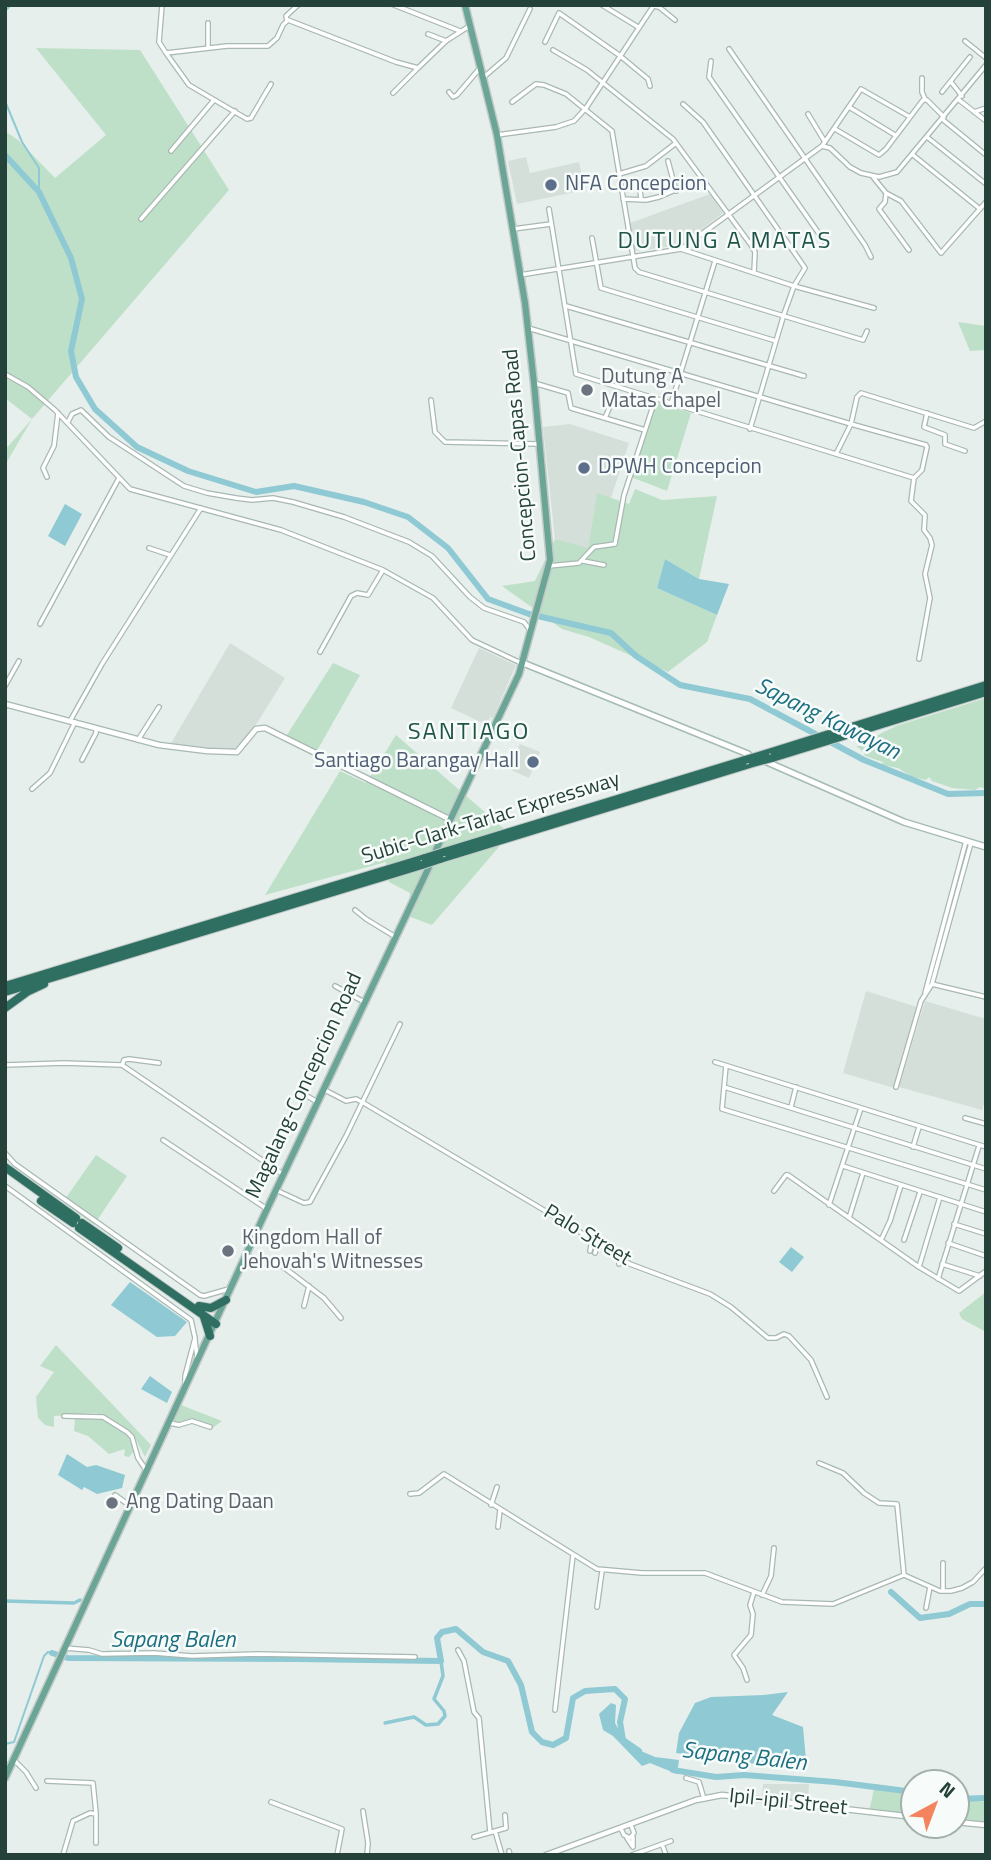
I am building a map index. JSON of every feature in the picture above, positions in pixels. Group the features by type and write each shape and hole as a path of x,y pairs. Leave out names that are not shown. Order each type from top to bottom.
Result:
{"highway":[{"name":"Subic-Clark-Tarlac Expressway","path":"855,729 986,685"},
{"name":"Subic-Clark-Tarlac Expressway","path":"5,992 425,863 440,854 749,759 768,758 855,729 986,692"},
{"name":"Subic-Clark-Tarlac Expressway","path":"5,986 425,863"},
{"path":"5,1008 27,992 69,972"},
{"path":"5,1167 78,1223"},
{"path":"5,1174 217,1321"},
{"path":"198,1308 211,1308 226,1300"},
{"path":"198,1308 208,1324 210,1336"}],"main road":[{"name":"Concepcion-Capas Road","path":"466,5 485,76 513,229 528,328 547,512 549,566 523,663"},
{"path":"440,854 451,820 523,663 749,759"},
{"path":"768,758 904,822 986,847"},
{"name":"Magalang-Concepcion Road","path":"5,1779 364,1002 425,863"}],"street":[{"path":"162,5 158,38 189,85 250,119 271,84"},
{"path":"166,53 250,45 268,46 277,38 287,21 286,16 298,5"},
{"path":"394,5 460,31"},
{"path":"602,5 638,27"},
{"path":"497,135 569,124 586,108 654,6 675,20"},
{"path":"485,76 506,58 530,9"},
{"path":"545,42 559,13 620,55 643,74 650,86"},
{"path":"287,21 418,68"},
{"path":"208,23 208,48"},
{"path":"393,93 446,41 471,25"},
{"path":"428,34 446,41"},
{"path":"965,41 986,58"},
{"path":"729,49 871,257"},
{"path":"553,50 587,70 676,143 755,252 754,272"},
{"path":"942,92 970,57"},
{"path":"711,61 708,76 827,245"},
{"path":"449,92 453,97 457,95 482,65"},
{"path":"808,114 824,144 855,171 873,177 897,173 986,65"},
{"path":"922,79 925,99 986,155"},
{"path":"951,82 960,98 986,121"},
{"path":"512,102 534,85 540,84 555,89 586,108 612,131 635,268 639,272 785,314 863,340 867,331"},
{"path":"681,249 824,144 861,89 910,117"},
{"path":"835,129 879,155 925,99"},
{"path":"171,151 214,100"},
{"path":"683,104 702,122 804,265 804,270 794,286 750,429"},
{"path":"849,107 896,135"},
{"path":"974,112 986,108"},
{"path":"141,219 235,111"},
{"path":"927,137 986,184"},
{"path":"619,174 646,166 676,143"},
{"path":"913,155 980,209"},
{"path":"668,161 676,191"},
{"path":"873,177 886,193 901,201 941,253 986,202"},
{"path":"623,199 651,199 702,179"},
{"path":"639,181 641,199"},
{"path":"886,193 885,202 879,209 909,250"},
{"path":"549,209 574,371 579,376 914,478"},
{"path":"513,229 551,223"},
{"path":"592,238 601,288 776,341"},
{"path":"520,275 681,249 794,286 874,308"},
{"path":"671,404 715,261"},
{"path":"566,306 804,376"},
{"path":"528,328 926,445 922,470 914,478 911,502 925,515 924,530 932,545 925,574 930,598 919,659"},
{"path":"5,374 28,387 68,422 133,490 288,532 383,570 433,598 472,640 502,656 523,663"},
{"path":"534,383 568,393 571,415"},
{"path":"836,454 850,424 857,397 861,393 974,428 986,421"},
{"path":"605,418 613,398"},
{"path":"431,400 435,432 445,442 540,444"},
{"path":"549,566 575,565 583,561 594,547 613,545 616,541 624,495 655,400"},
{"path":"571,408 645,430"},
{"path":"68,422 72,414 81,410 109,437 187,487 207,494 236,498 273,498 293,502 344,517 409,542 432,556 470,597 484,608 524,622 532,629"},
{"path":"927,412 924,427 945,435 945,444 965,451"},
{"path":"47,477 43,468 54,446 58,413"},
{"path":"40,624 119,478"},
{"path":"32,789 50,773 102,664 201,508"},
{"path":"149,548 170,555"},
{"path":"583,561 604,565"},
{"path":"320,652 351,596 357,593 368,595 383,570"},
{"path":"5,686 19,661"},
{"path":"5,704 138,740 179,748 237,752 256,729 261,727 451,820"},
{"path":"138,740 159,707"},
{"path":"82,760 96,733 96,727"},
{"path":"925,995 968,841"},
{"path":"896,1087 917,1012 932,984 968,841"},
{"path":"355,909 394,936"},
{"path":"927,982 986,997"},
{"path":"335,986 364,1002"},
{"path":"276,1190 309,1203 400,1024"},
{"path":"122,1065 124,1060 129,1059 159,1063"},
{"path":"715,1062 986,1147"},
{"path":"5,1065 122,1065 284,1175"},
{"path":"726,1066 723,1109 986,1190"},
{"path":"724,1087 986,1170"},
{"path":"791,1107 796,1087"},
{"name":"Palo Street","path":"323,1089 346,1101 356,1099 362,1102 630,1264 710,1294 731,1307 768,1338 784,1334 789,1336 811,1360 827,1397"},
{"path":"304,1094 317,1102"},
{"path":"829,1205 861,1108"},
{"path":"965,1118 986,1124"},
{"path":"913,1147 919,1127"},
{"path":"163,1140 267,1209"},
{"path":"938,1279 979,1146"},
{"path":"5,1153 15,1164 200,1295 232,1289"},
{"path":"842,1166 986,1212"},
{"path":"849,1219 863,1173"},
{"path":"774,1191 787,1175 919,1267 959,1291 986,1271"},
{"path":"881,1240 901,1185"},
{"path":"5,1186 186,1316 193,1323 198,1363"},
{"path":"904,1240 920,1191"},
{"path":"919,1267 940,1197"},
{"path":"954,1224 986,1234"},
{"path":"583,1241 589,1238 592,1252 598,1244"},
{"path":"948,1243 986,1256"},
{"path":"246,1255 265,1264 277,1263 324,1298 341,1318"},
{"path":"619,1257 619,1264"},
{"path":"942,1264 980,1276"},
{"path":"304,1306 309,1286"},
{"path":"186,1389 185,1376 195,1338"},
{"path":"64,1416 103,1417 127,1432 132,1437 141,1464 147,1471"},
{"path":"170,1423 179,1425 191,1421 210,1427"},
{"path":"819,1463 843,1473 879,1503 897,1504 904,1575"},
{"path":"410,1494 419,1493 444,1474 602,1571 705,1573 790,1603 833,1604 904,1575 943,1591 962,1588 977,1579 986,1568"},
{"path":"491,1505 496,1487"},
{"path":"115,1495 131,1506"},
{"path":"498,1527 500,1510"},
{"path":"762,1595 771,1576 774,1548"},
{"path":"555,1710 573,1555"},
{"path":"943,1563 943,1591"},
{"path":"597,1607 602,1571"},
{"path":"926,1608 930,1587"},
{"path":"747,1680 734,1655 751,1635 754,1614 750,1605 754,1592"},
{"path":"64,1650 192,1656 257,1654 415,1657"},
{"path":"458,1650 464,1661 474,1712 479,1718 493,1832 502,1855"},
{"path":"14,1760 36,1788"},
{"path":"686,1779 699,1782 704,1798"},
{"path":"47,1781 93,1783 96,1843"},
{"name":"Ipil-ipil Street","path":"546,1855 704,1798 722,1795 900,1815"},
{"path":"271,1802 342,1829 337,1855"},
{"path":"363,1811 367,1855"},
{"path":"63,1855 73,1821 89,1813 96,1813"},
{"path":"474,1837 506,1828 505,1815"},
{"path":"631,1825 630,1837 635,1854 671,1841"},
{"path":"621,1829 630,1837"},
{"path":"662,1844 666,1855"}],"shaded area":[{"path":"526,157 530,173 579,162 585,190 517,204 508,161"},
{"path":"710,194 723,213 681,245 634,251 630,223"},
{"name":"DPWH Concepcion","path":"570,424 629,443 611,498 597,494 588,549 555,539 543,427"},
{"path":"230,643 285,678 242,744 232,751 167,750"},
{"path":"479,648 516,665 493,718 490,717 487,725 451,708"},
{"path":"520,744 540,752 529,778 509,769"},
{"path":"866,991 917,1007 894,1088 843,1073"},
{"path":"925,1001 986,1019 986,1097 982,1110 899,1087"},
{"path":"763,1784 809,1784 808,1801 762,1796"}],"green space":[{"path":"36,48 140,50 229,190 32,419 5,398 5,131 18,140 55,178 106,135"},
{"path":"958,322 986,326 986,350 970,351"},
{"path":"656,402 691,413 667,491 631,477"},
{"path":"32,419 5,465 5,450"},
{"path":"635,489 662,500 717,496 699,579 665,559 657,588 717,615 707,642 668,672 589,637 562,629 502,586 535,581 555,539 588,548 597,493 629,504"},
{"path":"333,663 360,675 314,756 283,741"},
{"path":"986,698 986,789 952,788 932,781 929,777 926,780 912,777 898,768 882,765 883,762 865,756 856,746 863,746 864,742 896,726"},
{"path":"396,735 510,834 432,925 408,916 410,893 389,882 386,862 265,895 340,771 366,783"},
{"path":"96,1155 127,1176 94,1225 63,1202"},
{"path":"986,1292 986,1332 962,1319 959,1313"},
{"path":"56,1345 151,1445 145,1457 134,1436 117,1423 96,1413 54,1416 54,1427 45,1425 38,1418 36,1397 54,1372 40,1366"},
{"path":"181,1405 222,1421 214,1427 191,1419 174,1421"},
{"path":"75,1418 100,1418 127,1434 135,1450 129,1457 124,1456 125,1449 109,1454 88,1436 74,1431"},
{"path":"875,1784 900,1788 900,1817 869,1812"},
{"path":"970,1799 986,1802 986,1828 970,1826"}],"water":[{"path":"65,504 82,514 65,546 48,536"},
{"path":"665,559 699,579 729,584 717,615 657,588"},
{"path":"791,1247 804,1257 792,1272 779,1262"},
{"path":"130,1282 187,1322 175,1336 157,1337 111,1305"},
{"path":"150,1376 172,1392 167,1403 141,1389"},
{"path":"67,1454 87,1467 96,1465 125,1475 122,1488 97,1494 84,1487 82,1490 58,1475"},
{"path":"788,1692 772,1715 803,1727 807,1771 676,1753 679,1733 695,1703 711,1697"},
{"path":"611,1703 616,1705 615,1723 627,1745 655,1757 679,1760 677,1774 650,1763 642,1766 613,1736 603,1730 599,1714"}],"waterway":[{"path":"5,11 11,5"},
{"path":"5,101 22,142 39,168 39,192"},
{"name":"Sapang Kawayan","path":"5,155 39,192 71,258 82,299 71,351 76,377 95,409 137,447 188,471 256,492 294,486 364,502 408,517 448,548 488,599 529,614 611,633 636,656 680,685 750,699 864,760 948,794 986,793"},
{"path":"891,1592 920,1618 949,1614 970,1604 986,1604"},
{"path":"76,1602 80,1600"},
{"path":"5,1601 74,1603"},
{"name":"Sapang Balen","path":"296,1659 441,1661 437,1638 442,1632 456,1629 483,1652 508,1661 521,1685 532,1732 542,1742 553,1745 566,1738 573,1698 585,1691 615,1689 625,1699 620,1722 623,1740 639,1751"},
{"path":"5,1744 14,1742 44,1656 48,1652 52,1653"},
{"name":"Sapang Balen","path":"52,1653 68,1658 294,1659"},
{"path":"385,1723 414,1717 426,1725 438,1724 445,1716 434,1699 443,1676 441,1661"},
{"name":"Sapang Balen","path":"673,1770 716,1777 744,1775 900,1790"},
{"name":"Sapang Balen","path":"970,1799 986,1798"}],"place":[{"name":"NFA Concepcion","path":"551,185"},
{"name":"Dutung A Matas Chapel","path":"587,390"},
{"name":"DPWH Concepcion","path":"584,468"},
{"name":"Santiago Barangay Hall","path":"533,762"},
{"name":"Kingdom Hall of Jehovah's Witnesses","path":"228,1251"},
{"name":"Ang Dating Daan","path":"112,1503"}],"district":[{"name":"DUTUNG A MATAS","path":"725,242"},
{"name":"SANTIAGO","path":"469,733"}]}
